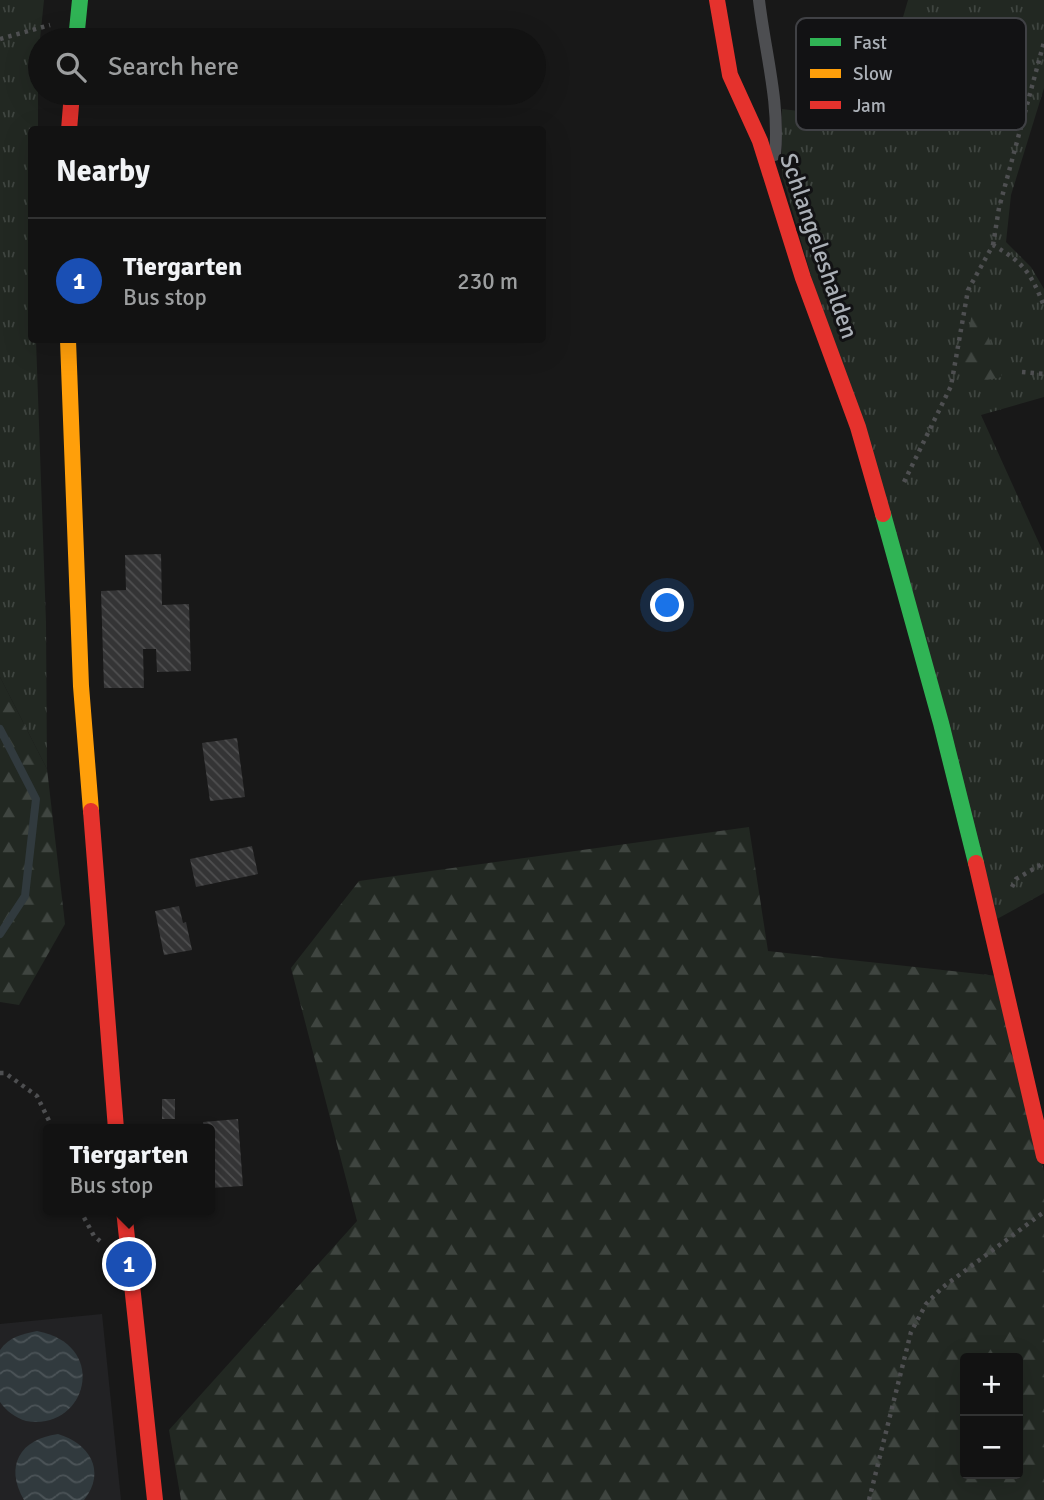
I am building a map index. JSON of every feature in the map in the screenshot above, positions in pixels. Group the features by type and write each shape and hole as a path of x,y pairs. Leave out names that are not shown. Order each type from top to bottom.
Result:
{"street":[{"path":"77,28 79,0"},
{"name":"Schlangeleshalden","path":"717,0 730,75 760,141 803,278 858,427 881,507 941,723 988,908 1044,1156"},
{"path":"69,126 71,105"},
{"path":"68,343 81,685 89,814 116,1124"},
{"path":"125,1215 155,1500"}],"lane":[{"path":"759,0 774,84 776,137 772,180"}],"path":[{"path":"37,28 51,24 60,28"},
{"path":"0,39 28,31"},
{"path":"1026,108 1044,42"},
{"path":"881,507 906,481 951,386 968,290 993,245 999,208 1020,130"},
{"path":"993,245 1013,257 1033,277 1044,306"},
{"path":"1022,372 1044,374"},
{"path":"0,1073 5,1073 37,1096 51,1124"},
{"path":"869,1500 911,1332 926,1304 943,1287 1044,1212"}],"shaded area":[{"path":"102,1314 121,1500 0,1500 0,1324"}],"green space":[{"path":"0,0 44,0 41,28 28,28 28,105 38,105 38,126 28,126 28,343 36,343 46,622 47,769 0,677"},
{"path":"908,0 1044,0 1044,88 1011,195 1006,242 1031,267 1044,289 1044,397 981,415 1044,554 1044,893 997,919 782,175 782,109 796,111 796,130 1026,130 1026,18 903,18"},
{"path":"975,296 1002,377 959,386"},
{"path":"0,677 47,769 65,924 19,1005 0,1002"},
{"path":"749,827 768,951 998,976 1044,1171 1044,1500 181,1500 169,1430 357,1221 291,968 359,881"}],"water":[{"path":"37,1331 60,1339 75,1353 82,1369 82,1385 75,1401 63,1414 47,1421 26,1421 12,1414 0,1402 0,1350 12,1339"},
{"path":"58,1434 69,1438 86,1451 94,1469 91,1489 84,1500 24,1500 16,1476 19,1456 34,1442"}],"building":[{"path":"161,554 162,605 189,604 191,671 157,672 156,649 143,649 144,688 104,688 101,591 126,590 125,555"},
{"path":"237,738 245,797 210,801 202,743"},
{"path":"252,846 258,874 196,887 190,859"},
{"path":"179,906 183,923 186,922 192,950 164,955 155,911"},
{"path":"162,1099 175,1099 175,1119 162,1119"},
{"path":"238,1119 243,1186 215,1188 215,1124 203,1122"}],"waterway":[{"path":"0,729 36,799 25,896 0,934"}],"traffic: fast":[{"path":"77,28 80,0"},
{"path":"883,514 941,723 976,863"}],"traffic: slow":[{"path":"68,343 81,686 91,811"}],"traffic: jam":[{"path":"717,0 730,75 760,141 803,278 858,427 883,514"},
{"path":"69,126 71,105"},
{"path":"91,811 116,1124"},
{"path":"976,863 1044,1156"},
{"path":"125,1215 155,1500"}],"place":[{"name":"Tiergarten","path":"129,1264"}]}
